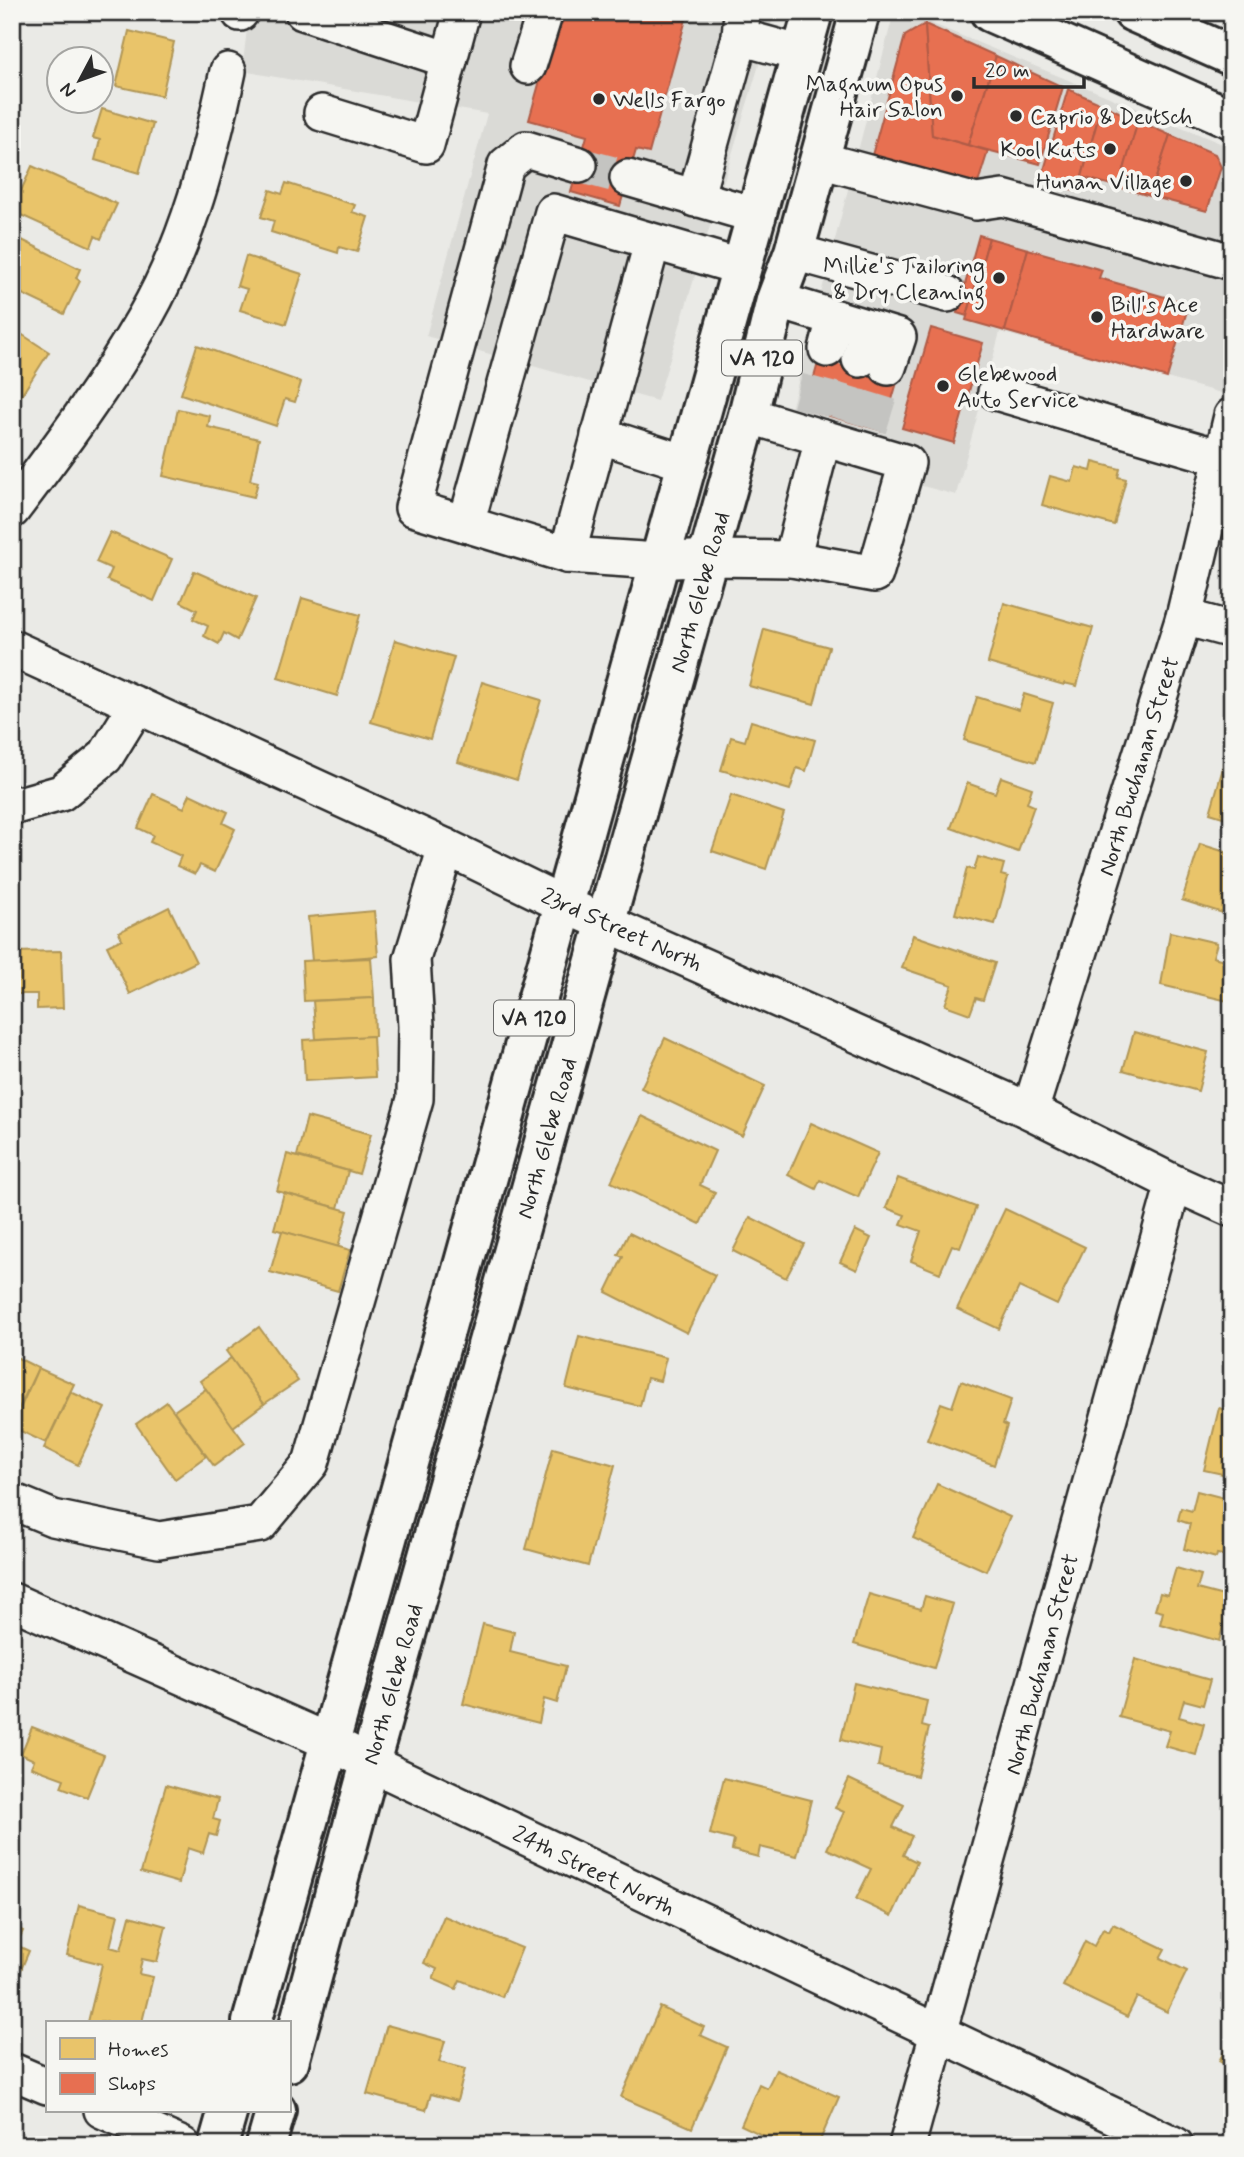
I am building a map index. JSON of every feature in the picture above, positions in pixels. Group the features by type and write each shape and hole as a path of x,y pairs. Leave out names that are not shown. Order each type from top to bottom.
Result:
{"main road":[{"name":"North Glebe Road","path":"252,2021 813,12"},
{"name":"North Glebe Road","path":"290,2058 370,1763 748,415 776,300 794,252 860,12"},
{"path":"990,12 1232,119"},
{"path":"1133,12 1232,56"},
{"path":"218,2145 227,2112"},
{"path":"266,2145 275,2112"}],"street":[{"path":"303,12 449,60"},
{"path":"322,113 426,145 462,12"},
{"path":"528,66 545,12"},
{"path":"695,198 741,25 802,54"},
{"path":"12,510 63,442 145,317 156,295 195,201 214,137 228,71"},
{"path":"579,165 526,149 506,165 413,508 567,555 658,561 708,558 792,559 875,574 907,463 836,431 748,415"},
{"path":"820,160 976,202 1003,198 1232,262"},
{"path":"628,178 758,216"},
{"path":"466,524 553,212 740,267"},
{"path":"567,555 652,243"},
{"path":"794,252 947,294"},
{"path":"776,300 831,333 872,351"},
{"path":"996,392 1228,438"},
{"path":"792,559 836,431"},
{"path":"599,435 687,463"},
{"name":"North Buchanan Street","path":"1030,1111 1184,617 1228,438"},
{"path":"1184,617 1232,630"},
{"name":"23rd Street North","path":"12,648 446,847 565,905 1030,1111 1232,1209"},
{"path":"12,803 19,804 61,793 105,757 137,705"},
{"path":"12,1502 53,1518 159,1540 260,1524 311,1463 415,1099 416,1026 412,959 446,847"},
{"name":"North Buchanan Street","path":"907,2145 1174,1183"},
{"name":"24th Street North","path":"12,1601 332,1743 1175,2145"},
{"path":"12,2071 46,2086"},
{"path":"107,2112 183,2145"}],"shaded area":[{"path":"249,12 775,12 657,401 426,336 487,114 242,71"},
{"path":"894,12 904,12 1232,148 1232,396 1000,332 956,495 781,448"}],"building: Homes":[{"path":"129,31 174,42 162,96 116,86"},
{"path":"116,113 153,124 139,173 95,160 100,140 93,138 100,116 116,116"},
{"path":"32,166 117,204 101,239 95,236 91,247 12,211"},
{"path":"286,183 355,205 352,212 368,217 357,252 339,247 338,253 271,232 274,221 261,217 270,190 282,194"},
{"path":"12,235 80,269 76,278 80,281 64,314 12,289"},
{"path":"246,256 302,274 286,324 240,310 247,289 237,286"},
{"path":"12,328 49,352 21,396 12,391"},
{"path":"197,345 301,382 295,402 285,399 276,426 181,394"},
{"path":"178,409 210,416 208,427 259,439 250,480 258,482 254,497 163,476"},
{"path":"1093,462 1120,469 1118,477 1126,479 1114,525 1042,505 1050,476 1072,482 1076,467 1091,471"},
{"path":"110,532 172,559 154,601 107,580 112,569 96,562"},
{"path":"194,571 256,598 237,640 224,633 219,644 204,636 208,626 193,619 197,610 181,602"},
{"path":"302,598 360,615 337,696 278,678"},
{"path":"1004,603 1093,628 1077,686 1064,685 988,663"},
{"path":"764,629 829,647 814,704 749,686"},
{"path":"395,640 454,657 430,739 371,722"},
{"path":"482,682 541,700 517,780 458,762"},
{"path":"1024,694 1053,703 1036,762 964,740 977,697 1019,710"},
{"path":"751,721 815,740 806,771 797,768 790,790 721,770 731,737 745,741"},
{"path":"1225,761 1232,763 1232,820 1210,813"},
{"path":"1001,777 1032,788 1027,803 1034,806 1018,852 951,828 967,783 995,793"},
{"path":"153,794 184,808 190,794 228,812 223,823 235,829 215,872 200,865 195,874 177,866 181,856 150,842 153,835 138,828"},
{"path":"731,795 784,813 766,869 712,851"},
{"path":"1200,844 1232,854 1232,916 1182,900"},
{"path":"978,857 1004,864 1001,875 1008,877 995,924 955,914 967,868 974,870"},
{"path":"169,907 196,962 130,994 107,946 122,939 119,932"},
{"path":"374,911 378,956 312,961 308,917"},
{"path":"1170,932 1217,943 1213,957 1232,962 1232,1002 1161,985"},
{"path":"913,935 995,963 983,1000 976,998 970,1014 945,1005 952,985 902,968"},
{"path":"61,951 63,1008 37,1009 37,994 12,994 12,952"},
{"path":"371,958 374,998 304,1001 302,961"},
{"path":"374,998 375,1036 316,1039 313,1001"},
{"path":"1134,1032 1208,1052 1198,1091 1123,1070"},
{"path":"373,1036 375,1077 305,1081 303,1040"},
{"path":"665,1038 765,1086 742,1136 641,1088"},
{"path":"642,1116 715,1151 700,1185 715,1192 700,1224 611,1182"},
{"path":"307,1117 371,1134 359,1174 297,1156"},
{"path":"811,1123 878,1153 858,1197 820,1180 816,1189 788,1175"},
{"path":"287,1154 348,1171 338,1208 277,1191"},
{"path":"898,1178 976,1207 960,1248 952,1245 940,1273 911,1261 921,1231 901,1224 905,1215 886,1208"},
{"path":"284,1193 348,1211 338,1247 274,1229"},
{"path":"1005,1209 1085,1247 1057,1305 1019,1287 999,1329 957,1309"},
{"path":"750,1217 804,1244 786,1278 733,1251"},
{"path":"855,1230 871,1238 857,1270 840,1262"},
{"path":"282,1231 350,1250 338,1291 270,1272"},
{"path":"629,1233 715,1275 687,1333 606,1292 623,1257 618,1255"},
{"path":"259,1327 298,1381 264,1404 226,1351"},
{"path":"579,1336 666,1358 660,1381 647,1378 640,1406 566,1388"},
{"path":"12,1355 38,1368 12,1423"},
{"path":"231,1358 264,1404 233,1427 200,1381"},
{"path":"38,1368 74,1384 46,1443 12,1427"},
{"path":"961,1381 1011,1400 1003,1424 1007,1426 994,1465 927,1440 941,1403 952,1407"},
{"path":"206,1389 245,1443 214,1466 174,1411"},
{"path":"71,1392 105,1408 78,1465 44,1448"},
{"path":"167,1402 206,1456 175,1479 136,1424"},
{"path":"1219,1408 1232,1412 1232,1476 1204,1470"},
{"path":"553,1448 615,1465 588,1566 526,1549"},
{"path":"937,1484 1010,1517 986,1571 913,1538"},
{"path":"1197,1491 1232,1500 1232,1557 1217,1554 1216,1558 1184,1549 1190,1524 1178,1520 1181,1508 1192,1511"},
{"path":"1176,1568 1201,1575 1197,1589 1231,1598 1219,1641 1160,1624 1163,1612 1155,1610 1160,1593 1168,1595"},
{"path":"869,1594 921,1609 925,1596 953,1604 934,1668 854,1644"},
{"path":"483,1624 514,1632 510,1652 566,1666 557,1703 544,1699 539,1723 463,1704"},
{"path":"1135,1659 1210,1680 1203,1705 1184,1700 1179,1717 1204,1724 1196,1755 1165,1746 1170,1731 1119,1717"},
{"path":"854,1683 927,1701 922,1726 929,1728 917,1776 878,1766 881,1750 841,1740"},
{"path":"32,1727 104,1755 87,1797 61,1787 64,1779 31,1767 34,1760 21,1754"},
{"path":"724,1778 811,1800 797,1856 760,1847 758,1857 732,1850 734,1840 710,1834"},
{"path":"849,1779 904,1805 893,1827 912,1836 903,1855 917,1862 892,1916 856,1899 871,1869 827,1849 844,1812 835,1808"},
{"path":"166,1785 218,1799 213,1819 220,1821 216,1836 209,1834 203,1853 188,1848 179,1883 141,1872"},
{"path":"79,1905 118,1915 110,1947 121,1950 130,1916 166,1926 157,1962 142,1959 139,1974 153,1977 142,2021 88,2021 102,1964 67,1955"},
{"path":"444,1916 522,1948 502,1997 460,1980 456,1989 433,1979 437,1969 424,1963"},
{"path":"1113,1924 1165,1949 1160,1958 1187,1971 1167,2012 1137,1997 1127,2017 1063,1986 1085,1941 1094,1946 1103,1929 1109,1932"},
{"path":"12,1926 23,1931 16,1945 29,1951 20,1972 12,1969"},
{"path":"660,2007 704,2027 700,2035 727,2047 692,2128 621,2097"},
{"path":"387,2025 445,2041 439,2062 465,2069 457,2101 431,2094 426,2110 367,2094"},
{"path":"1232,2037 1232,2068 1219,2061"},
{"path":"776,2070 839,2097 818,2145 783,2145 741,2125 759,2084 767,2088"}],"building: Shops":[{"name":"Wells Fargo","path":"559,12 688,12 649,153 636,150 620,206 571,192 587,136 529,120"},
{"path":"925,24 932,135 988,151 977,186 872,155 905,36"},
{"name":"Magnum Opus Hair Salon","path":"925,24 996,56 968,145 932,135"},
{"name":"Caprio & Deutsch","path":"996,56 1063,87 1040,164 968,145"},
{"path":"1068,89 1102,104 1078,191 1041,180"},
{"name":"Kool Kuts","path":"1102,104 1138,121 1119,187 1082,177"},
{"path":"1138,121 1170,135 1150,196 1119,187"},
{"name":"Hunan Village","path":"1170,135 1215,154 1221,167 1207,211 1150,196"},
{"path":"979,235 989,238 967,316 957,313"},
{"name":"Millie's Tailoring & Dry Cleaning","path":"989,238 1028,249 1005,331 966,320"},
{"name":"Bill's Ace Hardware","path":"1028,249 1102,270 1099,278 1189,304 1167,378 1005,331"},
{"name":"Glebewood Auto Service","path":"931,328 983,343 954,443 902,428"},
{"path":"822,349 900,372 883,431 805,409"}],"tunnel":[{"path":"579,165 628,178"},
{"path":"810,412 827,349"},
{"path":"842,420 860,359"},
{"path":"869,428 888,367"}],"place":[{"name":"Magnum Opus Hair Salon","path":"957,96"},
{"name":"Wells Fargo","path":"599,99"},
{"name":"Caprio & Deutsch","path":"1016,116"},
{"name":"Kool Kuts","path":"1110,149"},
{"name":"Hunan Village","path":"1186,181"},
{"name":"Millie's Tailoring & Dry Cleaning","path":"999,278"},
{"name":"Bill's Ace Hardware","path":"1097,317"},
{"name":"Glebewood Auto Service","path":"943,386"}]}
